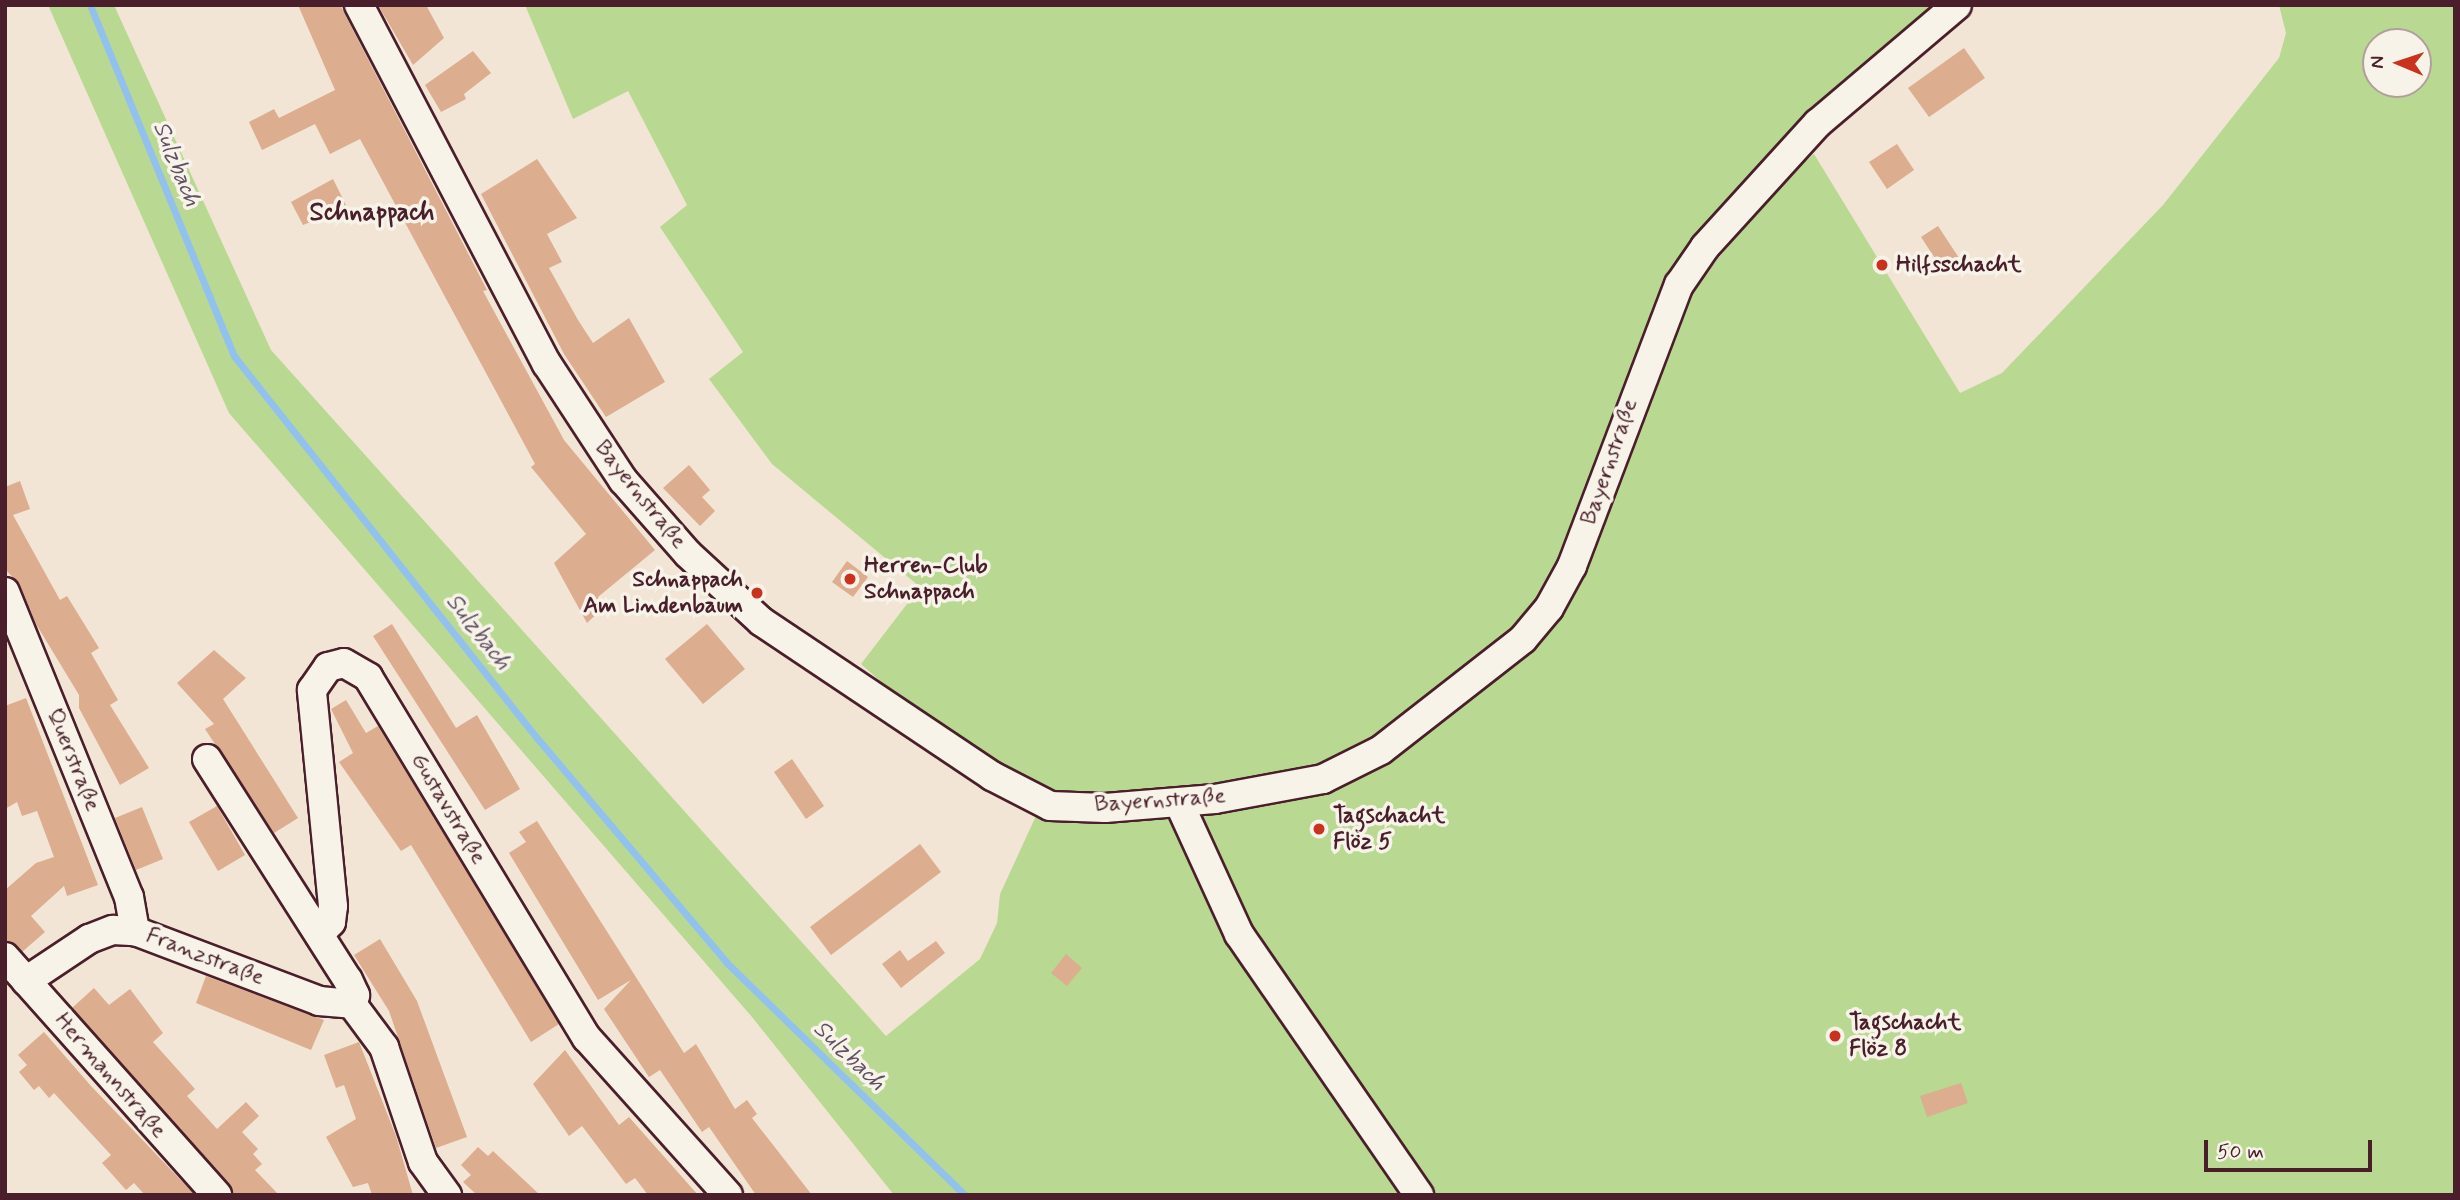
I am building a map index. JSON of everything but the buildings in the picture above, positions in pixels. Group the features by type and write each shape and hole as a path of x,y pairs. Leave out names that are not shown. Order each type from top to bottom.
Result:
{"street":[{"name":"Bayernstraße","path":"359,5 547,364 623,480 688,554 762,622 904,720 1020,791 1050,806 1178,803 1297,785 1350,768 1381,750 1523,639 1549,608 1572,566 1679,285 1706,247 1826,115 1957,5"},
{"name":"Querstraße","path":"5,592 129,897 135,931"},
{"name":"Gustavstraße","path":"319,934 331,922 333,906 312,690 328,667 344,663 368,677 587,1038 728,1195"},
{"path":"207,760 319,934 355,995 352,1004 384,1047 423,1162 447,1195"},
{"path":"1178,803 1239,934 1419,1195"},
{"name":"Franzstraße","path":"26,981 89,939 113,930 135,931 319,1001 352,1004"},
{"name":"Hermannstraße","path":"5,957 217,1195"}],"green space":[{"path":"48,5 114,5 271,350 886,1036 980,959 997,923 1000,894 1048,790 949,742 861,664 920,587 772,464 709,379 743,352 660,227 687,205 628,91 573,119 525,5 1939,5 1810,115 1668,279 1619,399 1593,487 1539,601 1515,630 1375,740 1345,757 1295,774 1300,798 1356,780 1389,761 1533,648 1584,572 1690,292 1787,176 1814,154 1960,393 2002,373 2163,205 2279,58 2286,33 2279,5 2455,5 2455,1195 894,1195 752,1017 229,413"}],"waterway":[{"name":"Sulzbach","path":"90,5 234,356 537,738 727,963 965,1195"}],"place":[{"name":"Hilfsschacht","path":"1882,265"},
{"name":"Herren-Club Schnappach","path":"850,579"},
{"name":"Schnappach Am Lindenbaum","path":"757,593"},
{"name":"Tagschacht Flöz 5","path":"1319,829"},
{"name":"Tagschacht Flöz 8","path":"1835,1036"}],"district":[{"name":"Schnappach","path":"372,214"}]}
